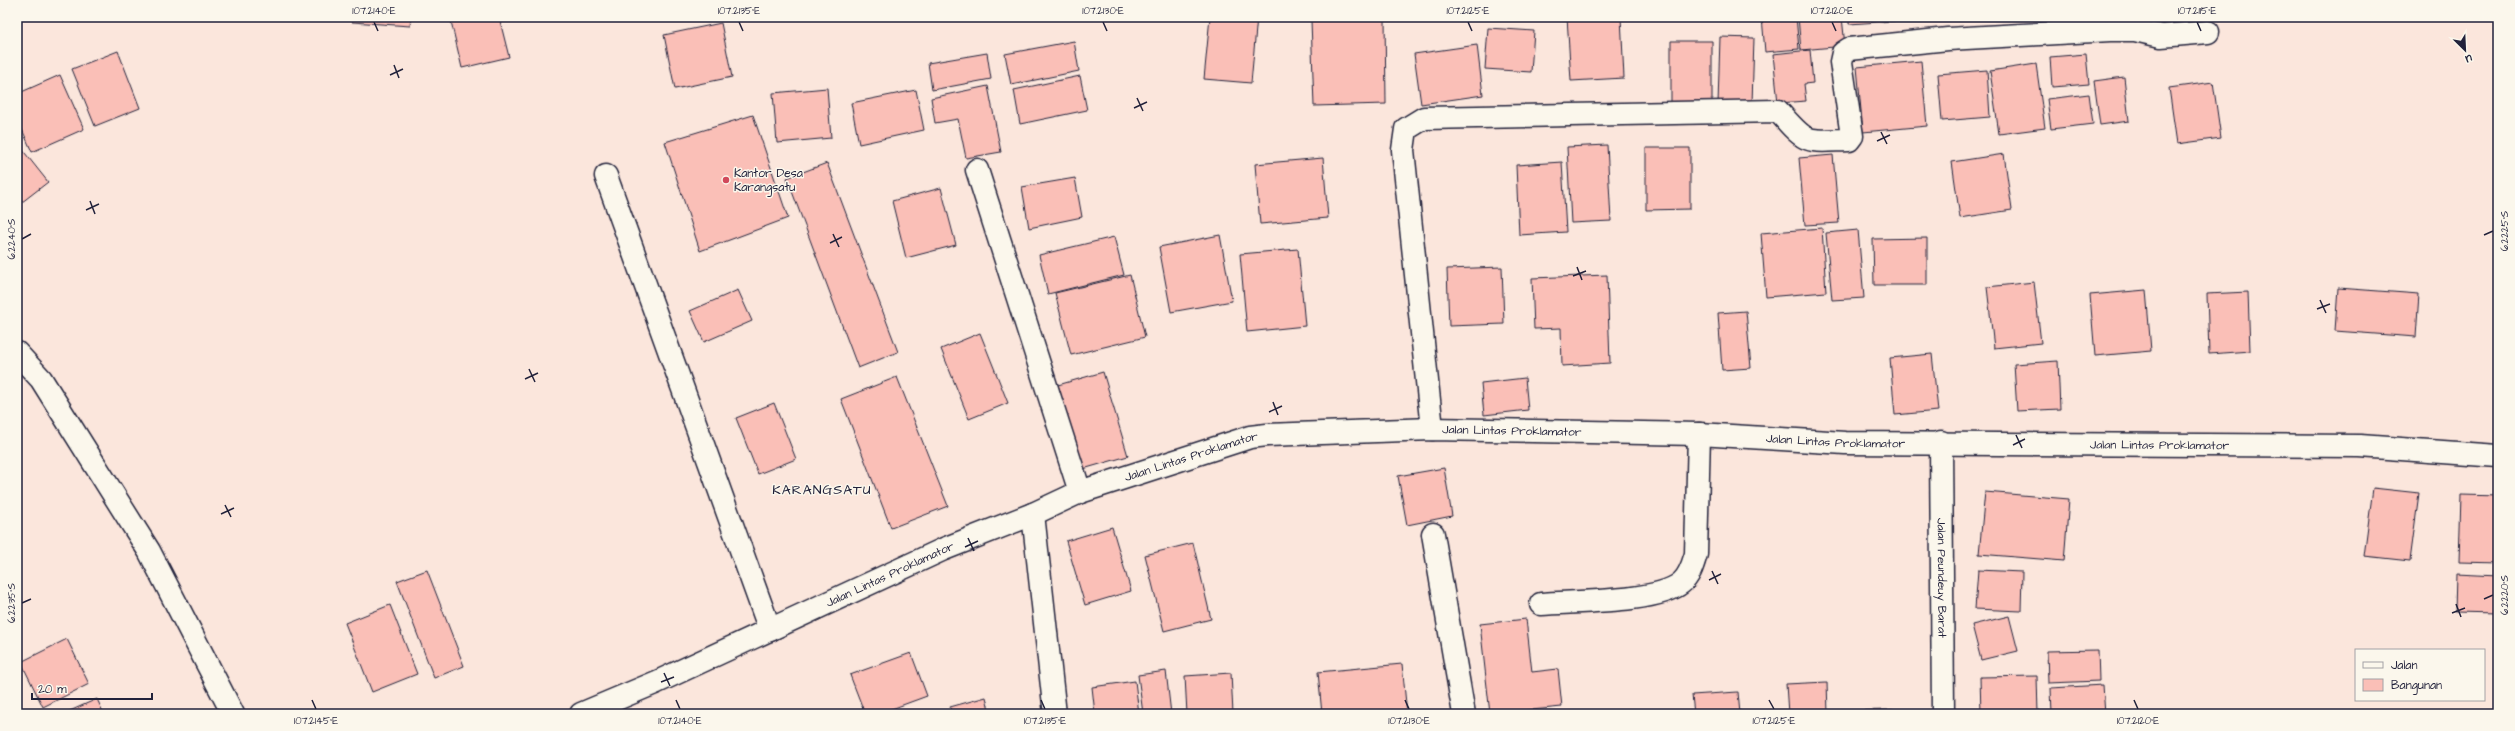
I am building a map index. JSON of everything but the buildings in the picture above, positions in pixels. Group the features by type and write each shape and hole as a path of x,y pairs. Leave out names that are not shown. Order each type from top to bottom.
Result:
{"street":[{"path":"1432,429 1403,150 1406,129 1413,122 1424,118 1778,111 1800,135 1810,141 1849,140 1852,136 1841,62 1843,53 1849,49 1948,39 2110,30 2135,30 2161,36 2208,32"},
{"path":"978,170 1080,492"},
{"path":"606,176 770,630"},
{"path":"17,353 41,379 149,551 233,714"},
{"name":"Jalan Lintas Proklamator","path":"581,714 770,630 944,549 1033,514 1080,492 1250,437 1432,429 1699,434 1845,443 1941,442 2360,446 2498,456"},
{"path":"1542,604 1646,596 1667,591 1681,583 1691,570 1696,554 1699,434"},
{"name":"Jalan Peundeuy Barat","path":"1941,442 1942,714"},
{"path":"1033,514 1055,714"},
{"path":"1433,534 1464,714"}],"place":[{"name":"Kantor Desa Karangsatu","path":"726,180"}],"district":[{"name":"KARANGSATU","path":"822,490"}]}
